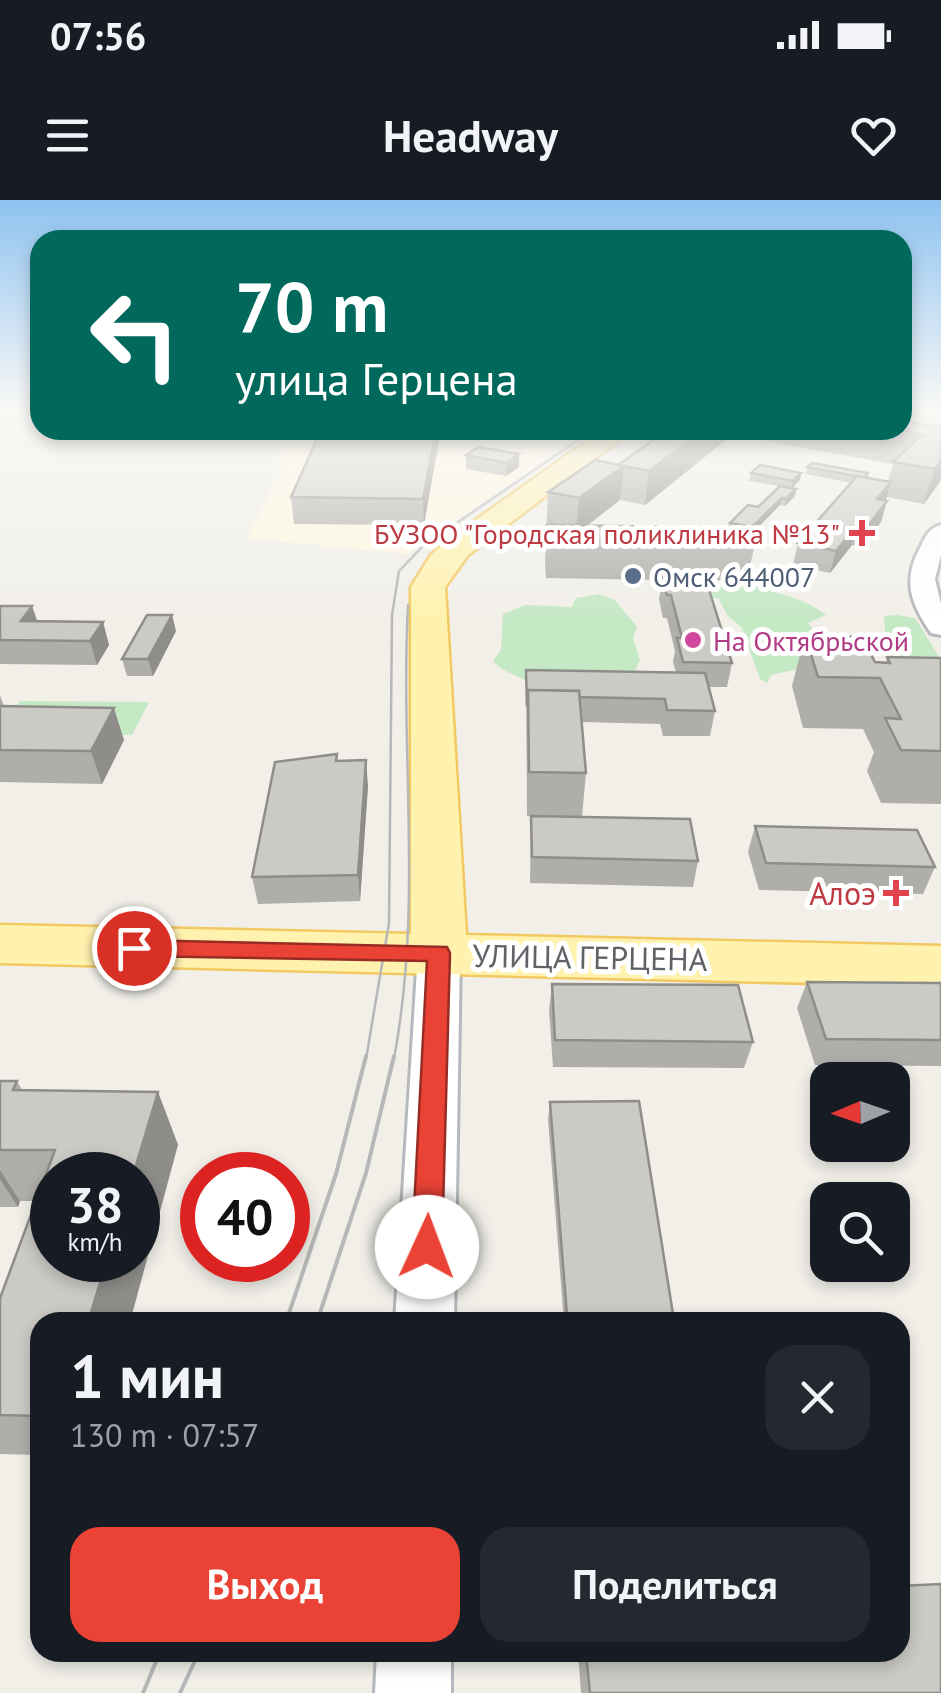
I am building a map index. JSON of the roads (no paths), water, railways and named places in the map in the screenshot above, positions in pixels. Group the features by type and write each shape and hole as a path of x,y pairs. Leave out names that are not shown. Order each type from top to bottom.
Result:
{"main road":[{"path":"439,953 428,587 457,548 549,481"},
{"name":"УЛИЦА ГЕРЦЕНА","path":"0,944 941,966"}],"street":[{"path":"941,532 921,566 919,579 926,603 941,627"},
{"path":"424,1312 439,953"},
{"path":"413,1693 414,1662"}],"tram line":[{"path":"366,1059 389,923 392,615 399,571 423,546 519,481"},
{"path":"394,1059 403,1001 409,887 408,605"},
{"path":"289,1312 336,1174 366,1056"},
{"path":"320,1312 366,1173 394,1056"},
{"path":"143,1693 156,1662"},
{"path":"180,1693 194,1662"}],"place":[{"name":"БУЗОО \"Городская поликлиника №13\"","path":"862,533"},
{"name":"Омск 644007","path":"633,576"},
{"name":"На Октябрьской","path":"693,640"},
{"name":"Алоэ","path":"896,893"}]}
